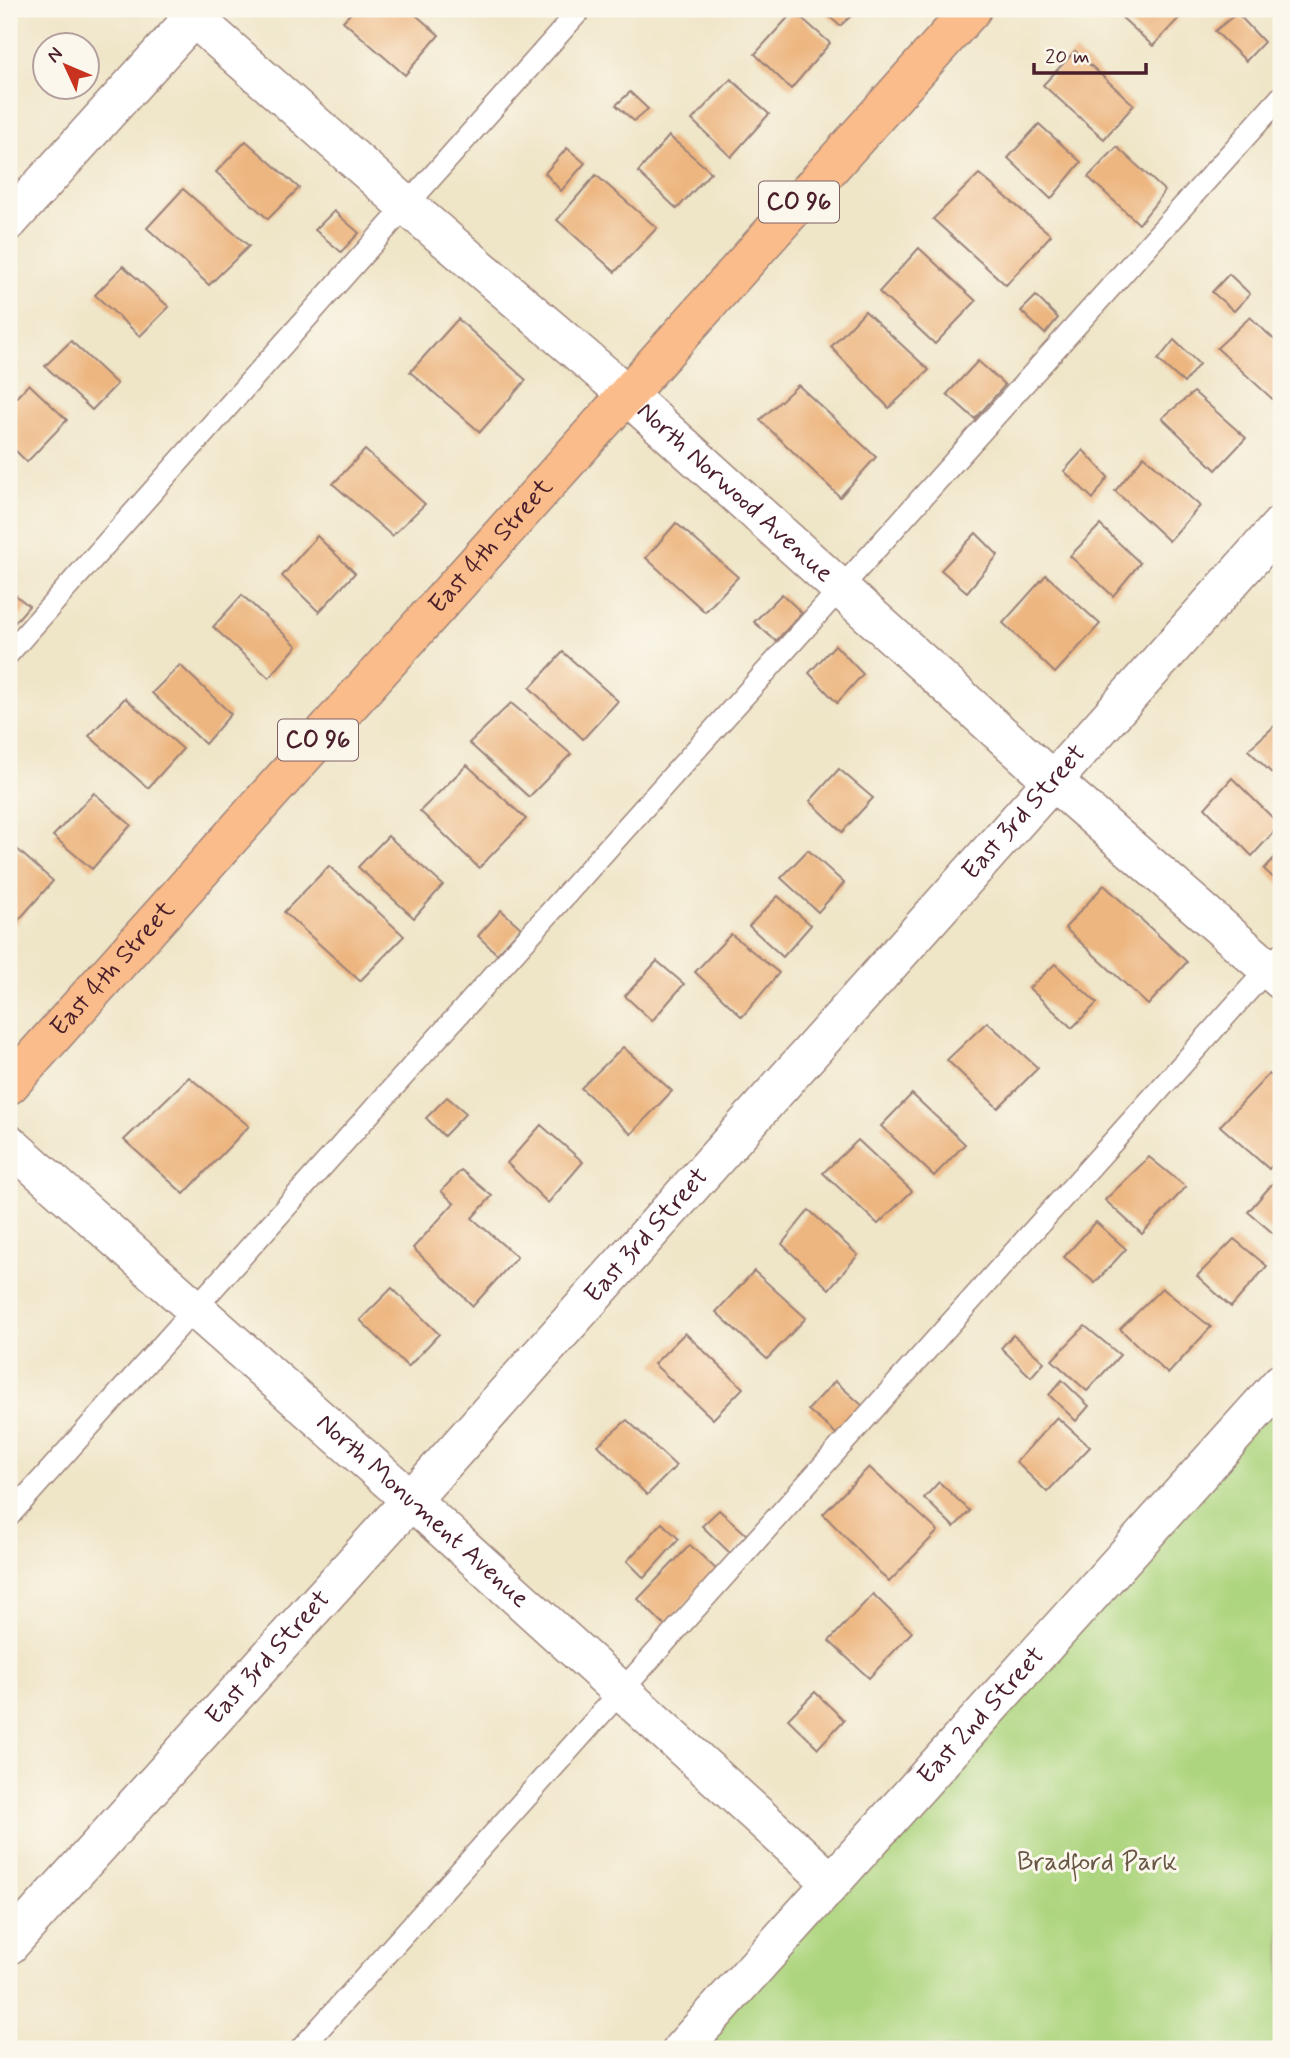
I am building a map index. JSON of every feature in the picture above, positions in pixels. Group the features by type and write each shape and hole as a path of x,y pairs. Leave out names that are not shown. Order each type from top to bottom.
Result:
{"main road":[{"name":"East 4th Street","path":"9,1085 972,9"}],"street":[{"name":"North Norwood Avenue","path":"193,11 406,205 627,395 1053,781 1277,967"},
{"path":"9,221 193,11"},
{"name":"East 3rd Street","path":"9,1945 411,1500 1281,525"},
{"name":"North Monument Avenue","path":"9,1144 411,1500 831,1882"},
{"name":"East 2nd Street","path":"682,2049 1281,1383"}],"lane":[{"path":"9,653 581,9"},
{"path":"9,1516 1281,97"},
{"path":"301,2049 1277,967"}],"green space":[{"name":"Bradford Park","path":"1281,1383 1281,2049 682,2049"}],"building":[{"path":"355,9 409,9 439,35 405,75 343,21"},
{"path":"821,9 859,9 840,26"},
{"path":"1121,9 1167,9 1179,18 1153,46 1117,13"},
{"path":"794,11 830,43 791,89 755,54"},
{"path":"1237,13 1264,42 1246,61 1215,31"},
{"path":"1075,51 1134,105 1104,139 1043,85"},
{"path":"731,79 769,114 731,157 692,120"},
{"path":"630,92 648,109 634,121 616,105"},
{"path":"1039,124 1081,162 1051,199 1008,158"},
{"path":"669,136 711,172 677,209 638,172"},
{"path":"246,141 299,188 268,219 216,172"},
{"path":"1117,147 1165,191 1139,224 1088,177"},
{"path":"567,148 585,163 561,191 545,173"},
{"path":"979,174 1051,235 1006,285 933,219"},
{"path":"596,175 657,228 615,272 557,220"},
{"path":"183,189 249,246 209,285 147,228"},
{"path":"334,211 359,233 341,252 315,230"},
{"path":"919,248 976,301 935,344 879,292"},
{"path":"123,266 169,307 140,336 95,295"},
{"path":"1229,274 1250,294 1234,311 1212,292"},
{"path":"1036,296 1058,318 1045,334 1021,311"},
{"path":"865,311 929,370 889,408 831,347"},
{"path":"1250,317 1281,346 1280,406 1217,348"},
{"path":"458,319 526,380 480,432 410,372"},
{"path":"1174,340 1199,364 1184,383 1158,360"},
{"path":"71,341 117,384 92,410 45,366"},
{"path":"978,361 1005,385 975,419 947,394"},
{"path":"29,384 67,420 27,462 9,444 9,405"},
{"path":"798,385 876,457 840,497 760,420"},
{"path":"1194,392 1246,438 1216,470 1162,418"},
{"path":"365,450 425,504 392,536 333,484"},
{"path":"1083,450 1108,477 1093,499 1064,471"},
{"path":"1144,456 1200,506 1169,541 1115,491"},
{"path":"676,523 738,577 705,612 646,558"},
{"path":"1100,525 1140,563 1113,596 1070,556"},
{"path":"976,533 998,555 967,592 941,570"},
{"path":"317,536 355,573 319,612 282,576"},
{"path":"1046,575 1100,624 1055,673 1003,623"},
{"path":"9,590 29,606 9,629"},
{"path":"782,594 802,613 776,641 754,622"},
{"path":"242,595 297,646 269,678 213,627"},
{"path":"835,645 863,674 837,703 809,673"},
{"path":"563,652 618,701 583,739 530,688"},
{"path":"180,665 231,714 205,744 152,693"},
{"path":"125,698 183,749 148,788 89,736"},
{"path":"511,703 571,754 529,797 469,743"},
{"path":"1279,722 1281,724 1281,782 1248,750"},
{"path":"467,765 526,819 479,868 420,811"},
{"path":"839,769 873,798 842,832 810,801"},
{"path":"1232,778 1280,825 1252,856 1205,808"},
{"path":"94,793 131,825 92,869 53,836"},
{"path":"388,836 443,885 414,918 358,867"},
{"path":"9,842 53,881 9,931"},
{"path":"808,850 844,883 818,912 781,878"},
{"path":"1281,851 1281,885 1264,869"},
{"path":"329,866 404,936 360,981 284,912"},
{"path":"1104,885 1187,962 1148,1005 1065,928"},
{"path":"778,896 811,925 783,957 749,926"},
{"path":"501,910 521,928 497,954 478,936"},
{"path":"731,934 779,973 742,1017 695,972"},
{"path":"657,961 684,984 652,1021 625,996"},
{"path":"1055,964 1097,1003 1072,1028 1029,988"},
{"path":"987,1022 1038,1068 998,1108 947,1060"},
{"path":"623,1047 672,1091 631,1134 581,1088"},
{"path":"1269,1074 1281,1084 1281,1156 1269,1169 1220,1126"},
{"path":"189,1077 249,1126 184,1194 124,1140"},
{"path":"912,1094 965,1144 934,1176 881,1126"},
{"path":"447,1097 466,1113 444,1136 426,1118"},
{"path":"541,1125 583,1162 548,1203 507,1163"},
{"path":"858,1140 912,1191 878,1224 823,1173"},
{"path":"1149,1157 1186,1187 1142,1234 1105,1200"},
{"path":"461,1170 492,1196 472,1218 517,1257 473,1306 413,1248 454,1203 441,1191"},
{"path":"1279,1176 1281,1177 1281,1240 1248,1212"},
{"path":"809,1210 858,1255 829,1289 782,1244"},
{"path":"1096,1222 1126,1249 1095,1283 1064,1257"},
{"path":"1234,1239 1267,1266 1231,1307 1197,1276"},
{"path":"754,1271 806,1318 767,1359 716,1312"},
{"path":"392,1288 439,1334 408,1367 360,1320"},
{"path":"1162,1288 1211,1327 1168,1374 1120,1329"},
{"path":"1085,1326 1120,1355 1087,1391 1052,1360"},
{"path":"685,1333 743,1388 713,1419 654,1364"},
{"path":"1013,1335 1044,1362 1031,1377 1001,1348"},
{"path":"1062,1380 1089,1406 1076,1421 1049,1395"},
{"path":"835,1381 864,1407 839,1436 808,1410"},
{"path":"1057,1417 1090,1447 1047,1492 1016,1462"},
{"path":"627,1420 676,1466 647,1495 598,1445"},
{"path":"869,1467 938,1531 889,1582 823,1514"},
{"path":"939,1482 970,1511 954,1527 924,1498"},
{"path":"719,1510 747,1535 731,1554 702,1526"},
{"path":"662,1523 679,1539 644,1578 627,1561"},
{"path":"690,1545 717,1570 665,1626 638,1599"},
{"path":"873,1594 912,1632 869,1678 829,1641"},
{"path":"815,1692 844,1720 818,1748 788,1719"}]}
